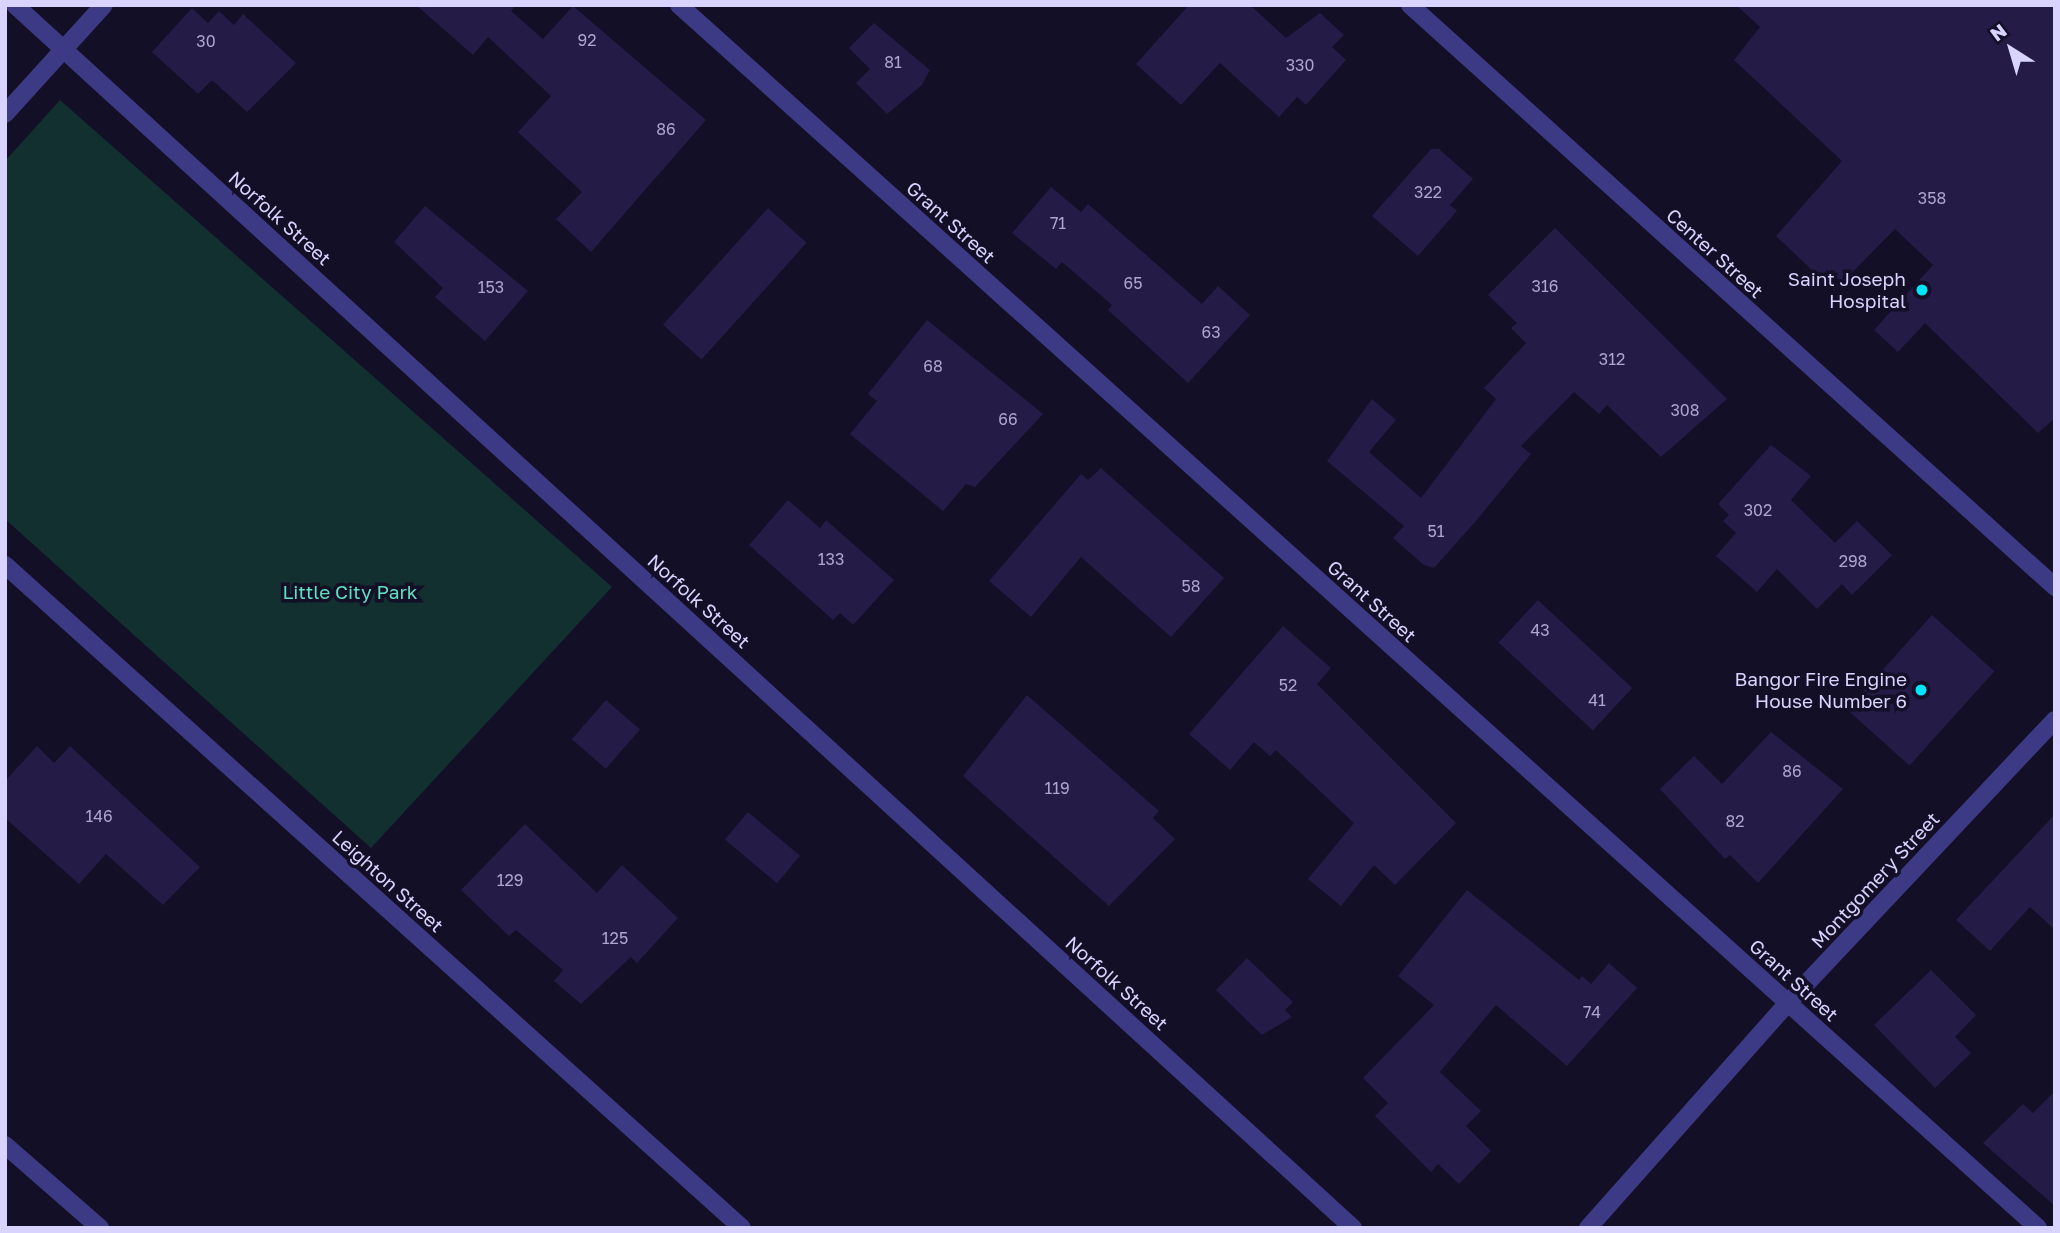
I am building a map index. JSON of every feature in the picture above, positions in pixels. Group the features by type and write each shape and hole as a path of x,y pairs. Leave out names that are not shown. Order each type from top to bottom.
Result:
{"street":[{"name":"Norfolk Street","path":"15,5 1353,1228"},
{"path":"5,114 104,5"},
{"name":"Grant Street","path":"679,5 2038,1228"},
{"name":"Center Street","path":"1410,5 2055,587"},
{"name":"Leighton Street","path":"5,565 742,1228"},
{"name":"Montgomery Street","path":"1588,1228 1788,1003 2055,720"},
{"path":"5,1145 100,1228"}],"green space":[{"name":"Little City Park","path":"60,100 612,587 371,848 5,519 5,161"}],"building":[{"path":"416,5 516,5 511,11 543,39 573,6 706,120 591,252 556,219 582,192 518,132 551,96 488,37 473,55"},
{"path":"1189,5 1250,5 1286,38 1320,13 1344,35 1332,47 1346,60 1306,105 1297,97 1279,117 1220,63 1181,105 1136,64"},
{"path":"1736,5 2055,5 2055,418 2038,433 1925,323 1898,352 1874,330 1933,265 1895,229 1834,291 1776,236 1842,161 1734,60 1760,27"},
{"path":"192,8 208,23 219,11 234,25 243,14 296,63 247,112 212,80 198,94 152,52"},
{"path":"874,23 930,70 922,85 887,114 856,83 870,69 849,48"},
{"path":"1431,149 1439,149 1473,179 1450,205 1457,211 1418,256 1372,216"},
{"path":"1051,187 1081,212 1088,204 1202,304 1218,286 1250,315 1188,383 1108,310 1112,305 1062,262 1056,269 1012,233"},
{"path":"425,206 528,291 485,341 435,297 443,288 394,242"},
{"path":"768,208 807,243 702,359 663,325"},
{"path":"1555,228 1727,399 1661,457 1607,405 1599,414 1574,392 1521,446 1531,454 1476,521 1434,568 1424,565 1393,538 1404,526 1327,461 1372,399 1396,420 1369,452 1421,498 1496,399 1484,388 1526,343 1511,328 1517,323 1488,295"},
{"path":"927,320 1043,414 975,487 966,484 943,511 850,434 877,401 868,394"},
{"path":"1771,445 1811,476 1791,500 1835,543 1857,521 1892,555 1852,595 1842,584 1817,609 1777,569 1757,592 1716,556 1736,533 1723,521 1729,515 1718,504"},
{"path":"1101,468 1224,578 1171,637 1081,557 1031,617 989,581 1081,474 1088,480"},
{"path":"788,500 820,528 826,520 894,580 853,625 840,613 833,620 749,545"},
{"path":"1538,600 1632,688 1593,730 1498,642"},
{"name":"Bangor Fire Engine House Number 6","path":"1932,615 1994,671 1909,766 1847,709"},
{"path":"1283,626 1331,668 1317,684 1456,823 1395,885 1374,865 1341,906 1308,879 1354,823 1276,750 1270,756 1254,742 1230,770 1189,734"},
{"path":"1027,695 1159,811 1153,818 1175,839 1109,906 963,776"},
{"path":"606,700 640,730 606,769 572,739"},
{"path":"1771,732 1843,789 1758,883 1730,855 1725,859 1660,789 1694,756 1722,784"},
{"path":"37,746 54,763 70,746 200,867 163,905 106,854 79,884 5,818 5,781"},
{"path":"748,812 800,856 777,883 725,840"},
{"path":"2055,814 2055,930 2030,907 1990,951 1956,920"},
{"path":"525,824 597,893 622,865 678,918 637,963 631,957 581,1004 554,981 563,970 516,930 509,936 461,890"},
{"path":"1467,890 1579,980 1582,976 1591,984 1609,963 1637,988 1567,1066 1496,1005 1440,1072 1481,1111 1466,1126 1491,1151 1459,1184 1438,1164 1431,1172 1375,1116 1388,1103 1363,1078 1434,1005 1398,976"},
{"path":"1247,958 1293,1002 1285,1010 1292,1017 1262,1035 1216,990"},
{"path":"1931,970 1976,1015 1955,1037 1971,1053 1935,1088 1874,1025"},
{"path":"2055,1091 2055,1206 1983,1143 2023,1104 2033,1113"}],"place":[{"name":"Saint Joseph Hospital","path":"1922,290"},
{"name":"Bangor Fire Engine House Number 6","path":"1921,690"}]}
